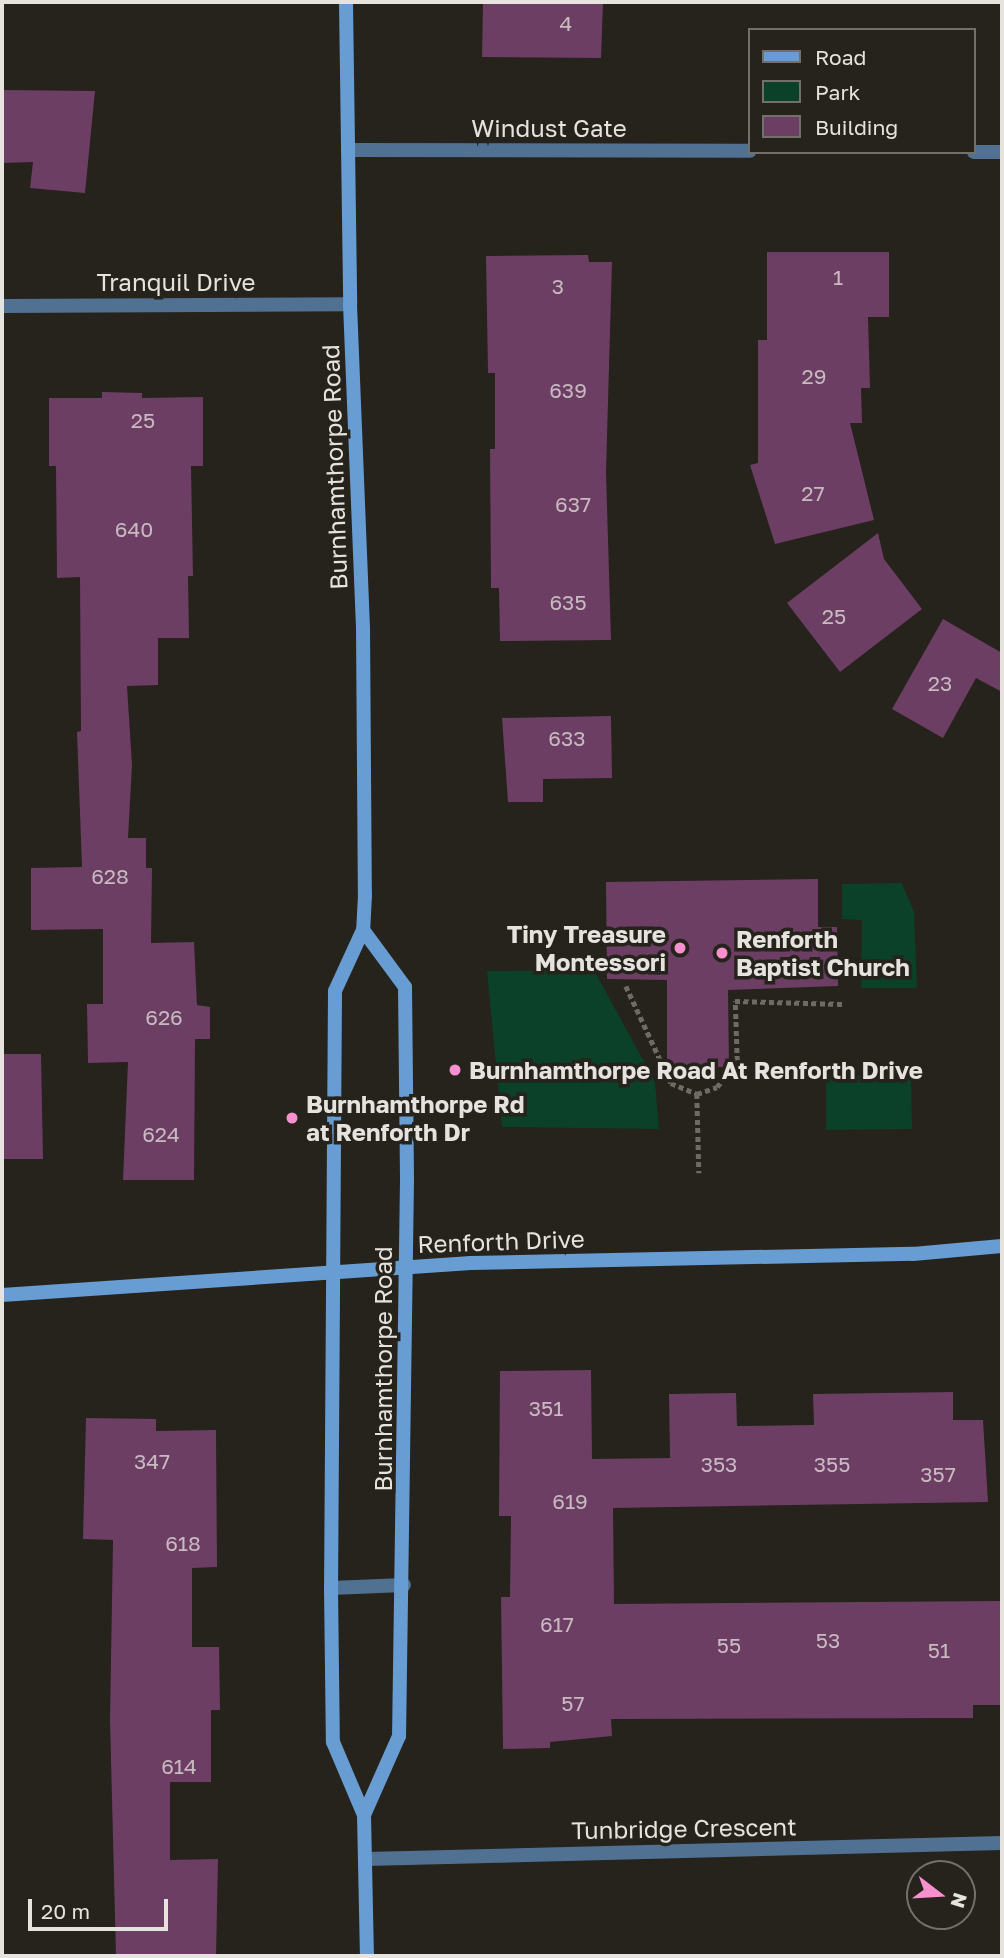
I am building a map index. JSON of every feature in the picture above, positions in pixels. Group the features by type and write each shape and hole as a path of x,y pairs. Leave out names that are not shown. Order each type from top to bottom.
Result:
{"main road":[{"name":"Burnhamthorpe Road","path":"346,2 350,304 363,627 363,930 335,990 332,1742 364,1815 368,1956"},
{"name":"Burnhamthorpe Road","path":"363,930 405,987 407,1268 404,1586 399,1737 364,1815"},
{"name":"Renforth Drive","path":"2,1295 407,1268 913,1254 1002,1246"}],"street":[{"name":"Windust Gate","path":"348,150 748,151"},
{"path":"976,152 1002,152"},
{"name":"Tranquil Drive","path":"2,306 350,304"},
{"path":"331,1588 404,1586"},
{"name":"Tunbridge Crescent","path":"366,1859 1002,1843"}],"path":[{"path":"626,986 671,1083 697,1094 718,1087 737,1061 736,1001 842,1004"},
{"path":"697,1094 699,1173"}],"green space":[{"path":"902,883 914,912 917,988 861,988 862,920 842,919 842,884"},
{"path":"594,970 655,1082 659,1129 502,1127 487,971"},
{"path":"911,1075 912,1129 826,1130 826,1076"}],"building":[{"path":"483,2 603,2 601,58 482,57"},
{"path":"2,90 95,91 85,193 30,188 33,162 2,163"},
{"path":"767,252 889,252 889,317 868,317 870,388 861,388 862,423 850,423 874,520 775,544 750,465 758,463 758,340 767,340"},
{"path":"588,255 589,262 612,262 606,472 611,640 500,641 499,588 491,588 490,449 495,449 495,373 488,373 486,256"},
{"path":"102,392 142,393 142,398 203,397 203,466 191,466 193,576 188,576 189,638 158,638 158,685 127,686 132,765 128,838 146,838 146,868 152,868 151,943 194,942 197,1005 210,1007 210,1039 195,1039 194,1180 123,1180 128,1062 88,1063 87,1004 103,1004 103,929 31,930 31,868 82,867 77,732 81,731 80,577 57,578 56,466 49,466 49,398 102,398"},
{"path":"878,533 884,559 922,609 840,672 787,603"},
{"path":"943,619 1002,653 1002,692 976,678 943,738 892,709"},
{"path":"611,716 612,778 543,779 543,802 508,802 502,718"},
{"name":"Renforth Baptist Church","path":"818,879 818,927 837,927 838,986 728,990 729,1067 667,1067 667,980 607,979 606,882"},
{"path":"2,1054 41,1054 43,1159 2,1159"},
{"path":"591,1370 592,1459 670,1458 669,1394 736,1393 737,1426 814,1425 813,1394 953,1392 953,1420 983,1420 988,1502 613,1508 614,1604 1002,1601 1002,1705 973,1705 973,1718 611,1719 612,1736 550,1742 550,1748 503,1749 501,1597 510,1597 511,1516 499,1516 500,1371"},
{"path":"86,1418 156,1419 156,1431 216,1430 217,1567 192,1568 192,1647 219,1647 220,1710 211,1710 211,1782 170,1782 170,1860 218,1859 216,1956 116,1956 110,1720 113,1540 83,1539"}],"place":[{"name":"Tiny Treasure Montessori","path":"680,948"},
{"name":"Renforth Baptist Church","path":"722,953"},
{"name":"Burnhamthorpe Road At Renforth Drive","path":"455,1070"},
{"name":"Burnhamthorpe Rd at Renforth Dr","path":"292,1118"}]}
